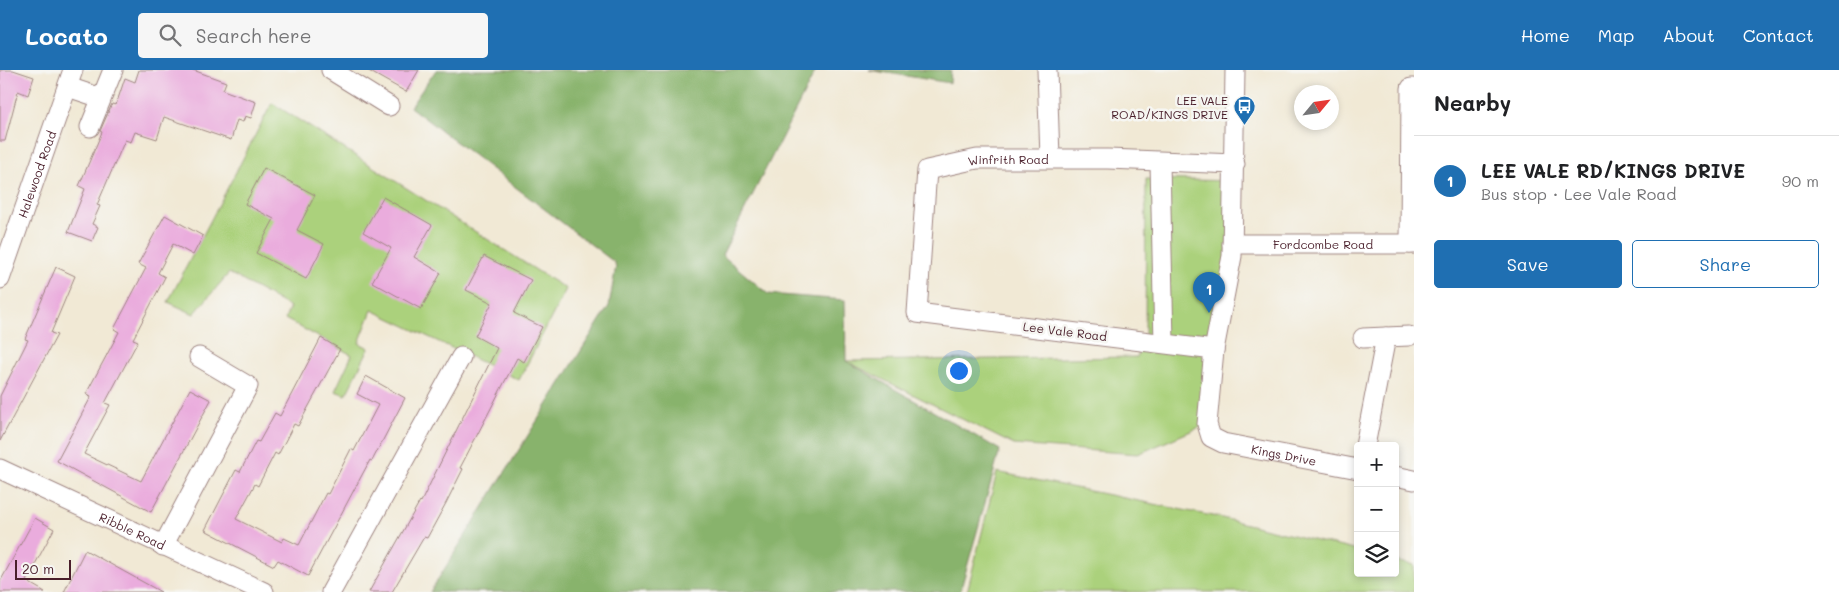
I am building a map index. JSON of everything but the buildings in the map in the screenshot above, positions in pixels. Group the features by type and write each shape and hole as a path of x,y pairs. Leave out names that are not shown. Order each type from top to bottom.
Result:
{"street":[{"path":"90,127 113,70"},
{"path":"331,70 389,106"},
{"path":"1047,70 1050,158"},
{"path":"1214,350 1232,244 1236,70"},
{"path":"70,79 101,98"},
{"name":"Halewood Road","path":"0,279 70,79"},
{"path":"1412,88 1412,244"},
{"name":"Winfrith Road","path":"917,313 927,170 977,159 1050,158 1234,164"},
{"path":"1160,163 1164,343"},
{"name":"Fordcombe Road","path":"1232,244 1412,244"},
{"name":"Lee Vale Road","path":"917,313 1214,350"},
{"path":"1363,338 1409,336"},
{"path":"1366,442 1386,337"},
{"name":"Kings Drive","path":"1214,350 1207,424 1211,437 1223,443 1354,468"},
{"path":"163,546 248,386 199,357"},
{"path":"331,592 461,357"},
{"name":"Ribble Road","path":"0,469 66,498 163,546 264,592"},
{"path":"1399,477 1414,480"}],"green space":[{"path":"436,70 816,70 722,255 768,294 845,300 846,361 1000,450 960,592 430,592 609,306 616,266 614,262 410,107"},
{"path":"869,70 951,70 950,83"},
{"path":"272,103 566,289 519,380 372,310 359,343 369,348 346,395 335,391 352,355 285,319 290,307 229,273 194,314 168,302"},
{"path":"1146,179 1235,181 1207,424 1138,454 1014,445 846,361 1137,357 1145,340"},
{"path":"997,472 1222,518 1354,550 1354,577 1399,577 1399,562 1414,565 1414,592 967,592"}],"place":[{"name":"LEE VALE ROAD/KINGS DRIVE","path":"1244,126"},
{"name":"LEE VALE RD/KINGS DRIVE","path":"1209,313"}]}
